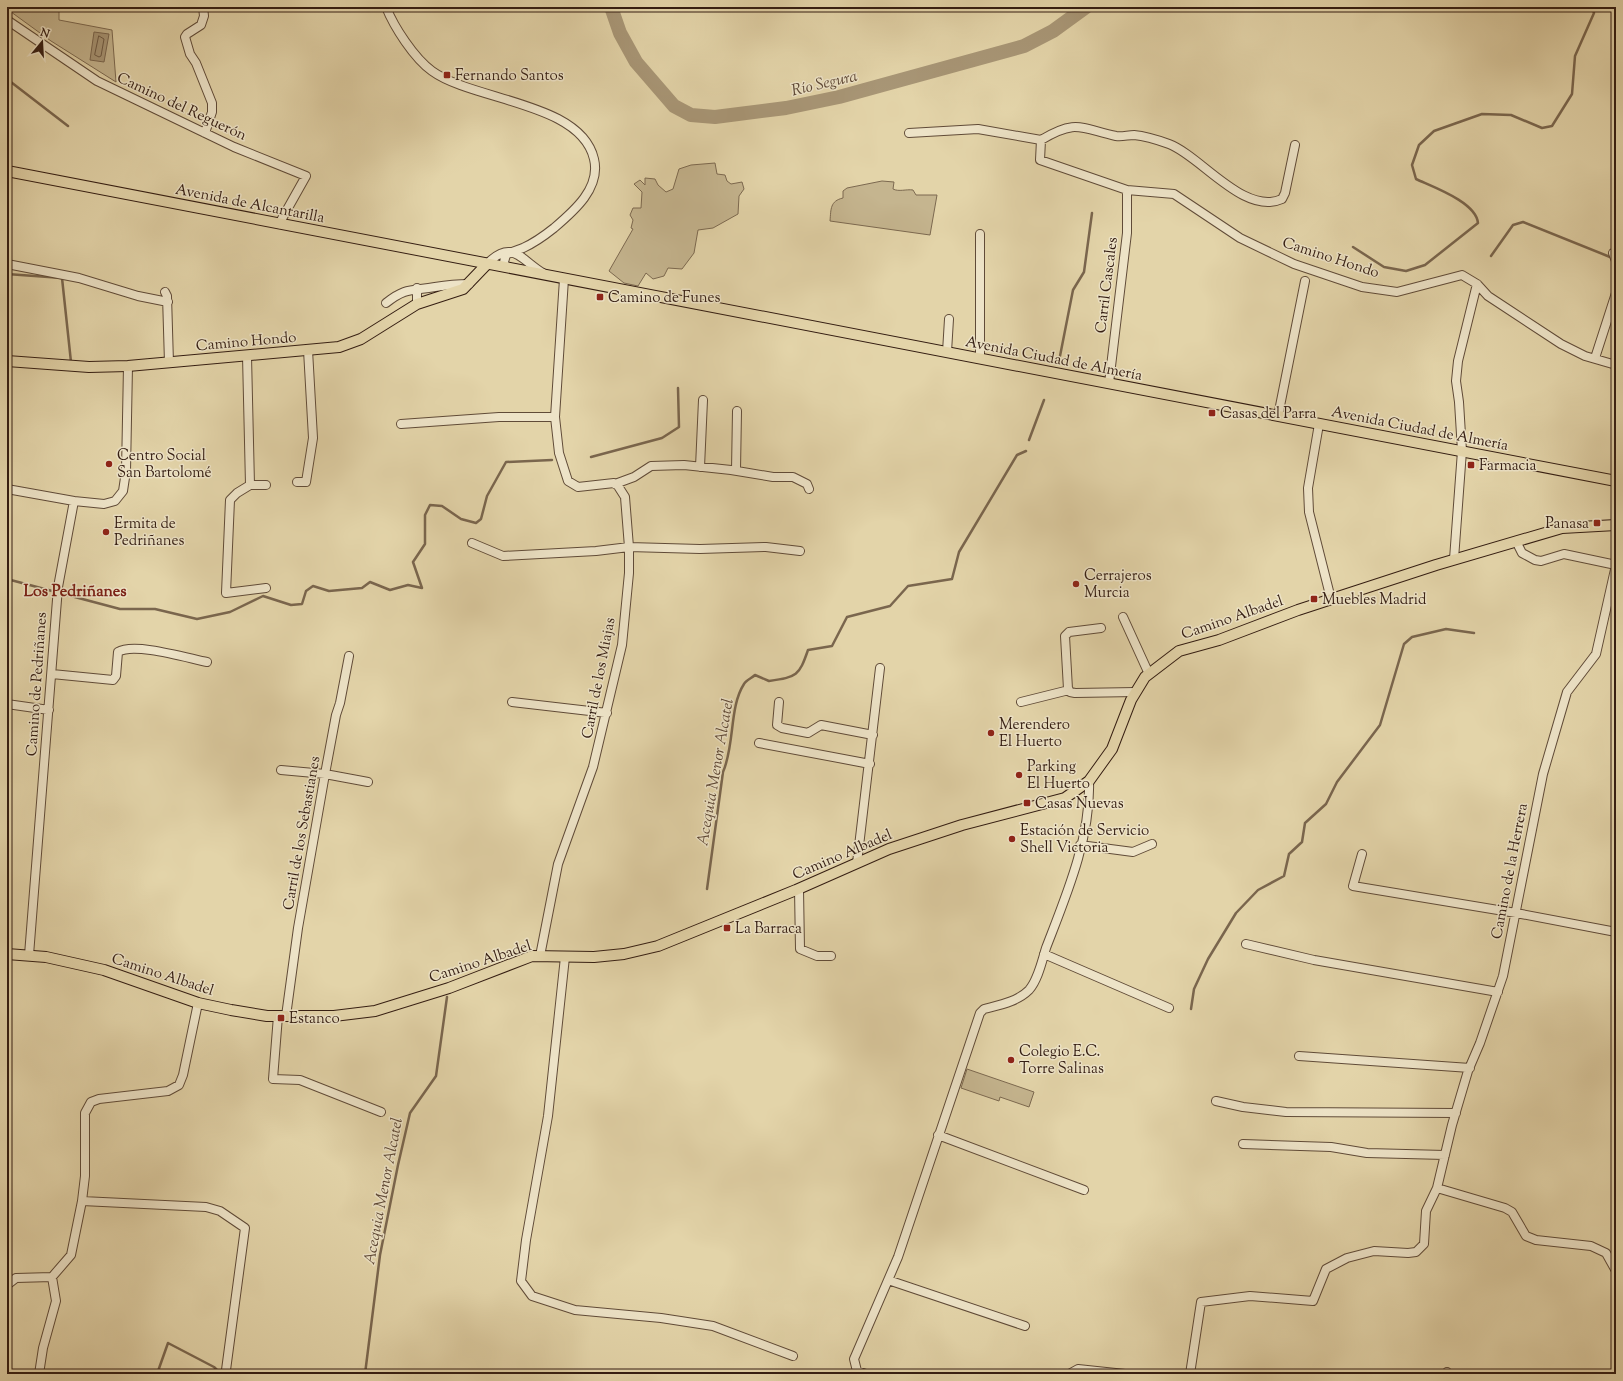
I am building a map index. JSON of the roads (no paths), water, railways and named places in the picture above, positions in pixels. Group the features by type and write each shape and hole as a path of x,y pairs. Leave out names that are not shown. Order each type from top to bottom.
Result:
{"main road":[{"name":"Avenida de Alcantarilla","path":"7,171 487,264"},
{"path":"462,259 471,270 470,283"},
{"name":"Avenida Ciudad de Almería","path":"487,264 1616,481"},
{"name":"Camino Hondo","path":"7,361 88,367 128,366 338,347 355,342 417,304 463,289 487,264"},
{"name":"Camino Albadel","path":"7,954 46,956 104,970 198,1003 231,1010 282,1016 334,1016 375,1011 449,988 510,963 532,956 594,957 624,954 658,946 800,889 889,849 962,825 1065,798 1089,781 1112,749 1136,692 1149,674 1179,651 1219,640 1331,599 1454,559 1566,526 1616,525"}],"street":[{"path":"203,7 204,16 201,25 185,37 190,54 196,63 212,103 212,112 205,133"},
{"path":"386,7 397,28 431,71 484,94 549,114 570,126 588,144 592,152 596,167 593,183 568,215 531,244 512,252 505,257 505,267"},
{"name":"Camino del Reguerón","path":"7,20 97,81 234,147 306,176 280,224"},
{"path":"909,132 978,129 1028,136 1041,140 1056,131 1075,126 1117,136 1134,135 1152,139 1176,148 1226,185 1242,194 1263,202 1274,203 1282,199 1285,193 1295,145"},
{"name":"Camino Hondo","path":"1041,140 1040,160 1127,190 1174,194 1240,238 1294,264 1362,286 1397,292 1462,275 1477,284 1488,296 1555,340 1585,356 1616,365"},
{"name":"Carril Cascales","path":"1109,383 1127,234 1127,190"},
{"path":"980,234 980,359"},
{"path":"531,244 528,253 531,265"},
{"path":"487,264 498,254 512,252 521,255 531,265 549,276"},
{"path":"7,264 79,278 138,296 168,302"},
{"path":"564,278 555,417 559,453 568,481 578,487 615,484 634,477 651,466 700,466 736,470 773,477 793,477 807,484 809,489"},
{"path":"1278,416 1305,281"},
{"path":"386,303 400,292 417,288 470,283"},
{"path":"1454,559 1462,451 1456,375 1477,284"},
{"path":"417,288 417,304"},
{"path":"165,292 168,302 169,363"},
{"path":"1595,358 1616,296"},
{"path":"947,352 949,320"},
{"path":"297,482 306,482 313,438 308,350"},
{"path":"247,356 250,485"},
{"path":"7,488 74,501 104,504 115,501 123,491 126,471 128,366"},
{"path":"700,466 703,400"},
{"path":"736,470 737,411"},
{"path":"401,424 499,417 555,417"},
{"path":"1319,424 1308,488 1309,512 1331,599"},
{"name":"Carril de los Miajas","path":"540,956 558,864 594,768 622,645 629,573 629,547 624,497 618,486 615,484"},
{"path":"266,485 250,485 237,492 230,500 226,593 266,588"},
{"name":"Camino de Pedriñanes","path":"29,955 57,596 74,501"},
{"path":"1516,541 1522,553 1535,560 1540,561 1564,554 1616,565"},
{"path":"472,543 503,556 596,551 629,547 700,549 766,547 800,551"},
{"name":"Camino de la Herrera","path":"1190,1374 1201,1302 1250,1296 1313,1301 1326,1269 1347,1258 1374,1250 1408,1253 1416,1252 1424,1244 1426,1210 1437,1188 1456,1113 1470,1068 1503,976 1542,774 1567,692 1596,654 1616,565"},
{"path":"1124,617 1149,674"},
{"path":"1069,690 1065,636 1069,632 1101,628"},
{"path":"52,674 113,680 116,676 118,652 124,648 160,652 207,662"},
{"name":"Carril de los Sebastianes","path":"349,656 325,774 282,1016 273,1079 300,1080 382,1112"},
{"path":"857,863 870,764 880,668"},
{"path":"1021,702 1069,690 1074,693 1112,691 1136,692"},
{"path":"512,702 607,713"},
{"path":"779,702 778,725 782,728 808,733 821,725 873,735"},
{"path":"7,704 49,710"},
{"path":"759,743 870,764"},
{"path":"281,770 325,774 368,782"},
{"path":"866,1374 857,1371 854,1359 898,1257 980,1013 984,1009 1018,998 1029,990 1060,910 1080,845 1089,808 1089,781"},
{"path":"1080,845 1133,852 1152,844"},
{"path":"1362,854 1353,886 1516,913 1616,932"},
{"path":"800,889 800,949 817,956 831,956"},
{"path":"1246,944 1314,960 1498,992"},
{"path":"1044,954 1170,1008"},
{"path":"565,957 548,1116 526,1240 522,1281 532,1296 575,1310 661,1318 713,1326 793,1356"},
{"path":"8,1282 16,1278 52,1277 71,1255 82,1201 85,1176 85,1113 92,1102 99,1099 168,1091 179,1085 183,1075 198,1003"},
{"path":"1299,1056 1470,1068"},
{"path":"1216,1100 1242,1107 1286,1112 1456,1113"},
{"path":"938,1135 1084,1190"},
{"path":"1243,1144 1331,1147 1367,1153 1445,1155"},
{"path":"1437,1188 1505,1208 1512,1212 1526,1236 1536,1240 1591,1246 1596,1248 1606,1253 1616,1271"},
{"path":"82,1201 206,1206 220,1211 245,1228 226,1370"},
{"path":"38,1374 43,1348 56,1301 52,1277"},
{"path":"888,1280 1025,1326"},
{"path":"1069,1374 1078,1369 1125,1374"}],"water":[{"path":"94,32 109,34 104,62 90,60"}],"waterway":[{"name":"Río Segura","path":"611,7 620,33 636,62 674,106 691,115 715,117 786,108 839,97 1024,46 1053,31 1086,7"},
{"path":"1353,247 1384,267 1406,271 1425,265 1478,223 1470,208 1462,202 1453,196 1416,179 1412,165 1419,145 1434,131 1482,114 1511,115 1542,128 1552,126 1572,94 1575,56 1594,13 1592,7"},
{"path":"7,79 68,126"},
{"name":"Acequia Menor Alcatel","path":"1060,356 1073,290 1084,272 1092,213"},
{"path":"1491,256 1513,225 1523,222 1610,257"},
{"path":"7,274 62,278 71,362"},
{"path":"591,457 662,438 679,427 678,388"},
{"name":"Acequia Menor Alcatel","path":"1029,440 1044,400"},
{"name":"Acequia Menor Alcatel","path":"707,889 723,772 727,761 736,704 739,693 745,683 755,675 769,681 786,678 796,674 802,665 808,650 832,646 847,617 890,606 908,586 952,579 959,552 1017,455 1026,451"},
{"path":"7,579 120,609 155,609 197,619 230,612 263,596 291,605 302,604 306,591 313,586 329,591 362,588 370,582 390,590 408,585 422,588 413,562 425,544 425,515 430,505 442,506 461,519 476,523 481,519 487,496 506,462 552,460"},
{"path":"1191,1009 1194,989 1208,959 1236,913 1258,890 1284,876 1289,854 1302,842 1305,823 1326,804 1337,782 1380,725 1404,644 1412,637 1446,629 1474,633"},
{"name":"Acequia Menor Alcatel","path":"365,1374 380,1255 398,1165 410,1113 436,1076 447,997"},
{"name":"Acequia Menor Alcatel","path":"157,1374 168,1343 214,1367 221,1374"}],"place":[{"name":"Fernando Santos","path":"447,75"},
{"name":"Camino de Funes","path":"600,297"},
{"name":"Casas del Parra","path":"1212,413"},
{"name":"Centro Social San Bartolomé","path":"109,464"},
{"name":"Farmacia","path":"1471,465"},
{"name":"Panasa","path":"1597,523"},
{"name":"Ermita de Pedriñanes","path":"106,532"},
{"name":"Cerrajeros Murcia","path":"1076,584"},
{"name":"Muebles Madrid","path":"1314,599"},
{"name":"Merendero El Huerto","path":"991,733"},
{"name":"Parking El Huerto","path":"1019,775"},
{"name":"Casas Nuevas","path":"1027,803"},
{"name":"Estación de Servicio Shell Victoria","path":"1012,839"},
{"name":"La Barraca","path":"727,928"},
{"name":"Estanco","path":"281,1018"},
{"name":"Colegio E.C. Torre Salinas","path":"1011,1060"}],"district":[{"name":"Los Pedriñanes","path":"75,590"}]}
